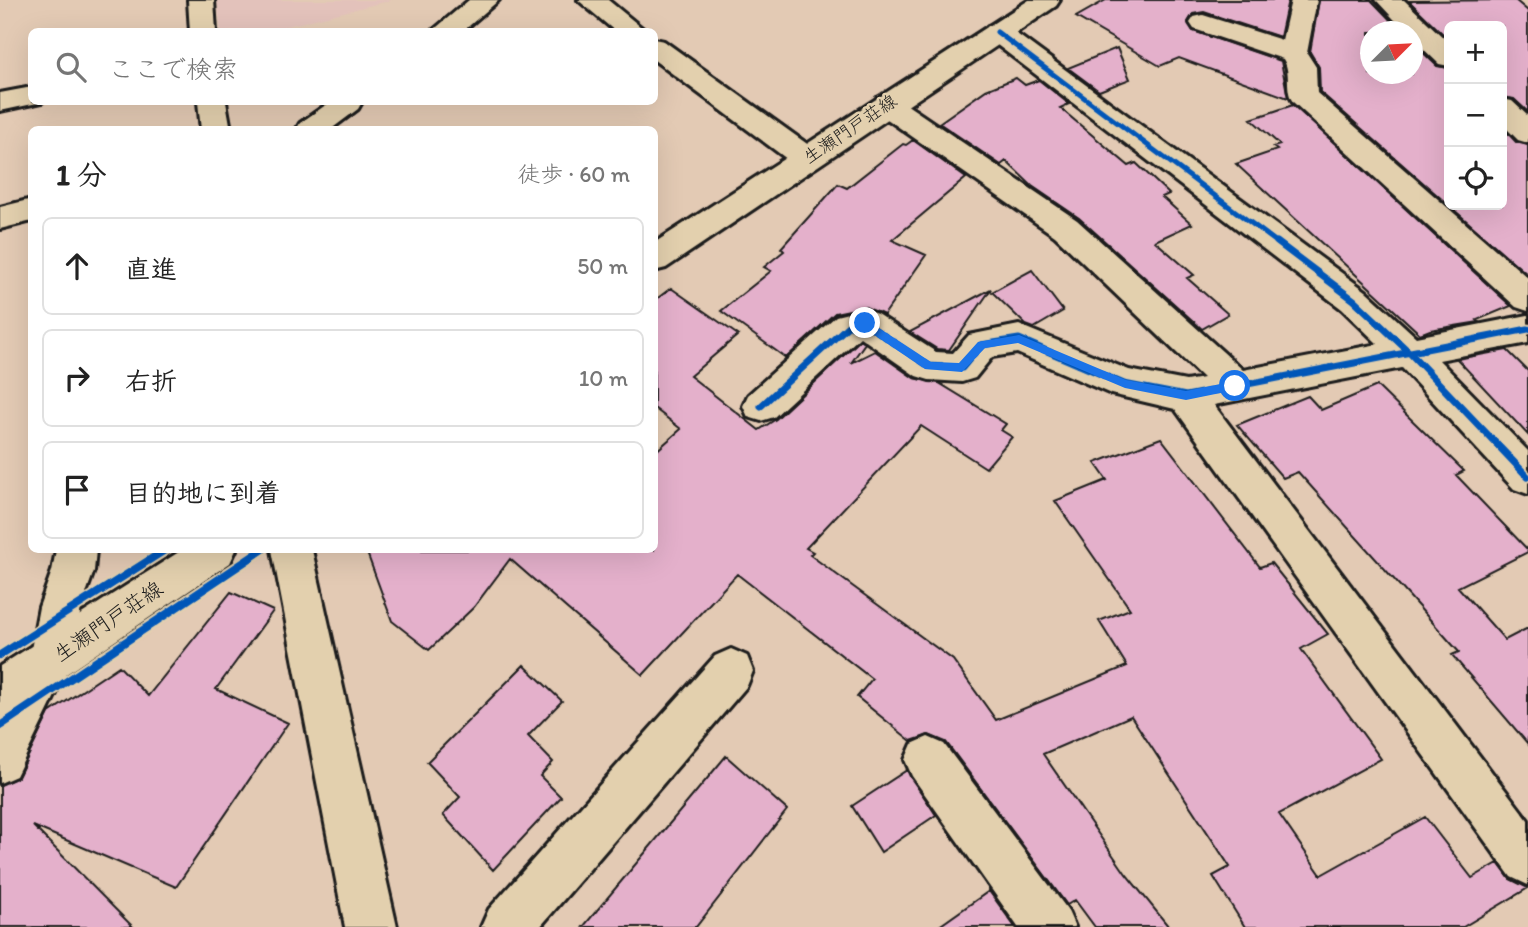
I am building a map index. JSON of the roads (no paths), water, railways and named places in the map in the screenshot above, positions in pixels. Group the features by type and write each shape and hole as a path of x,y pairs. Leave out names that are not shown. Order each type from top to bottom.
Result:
{"street":[{"path":"201,0 203,28"},
{"path":"449,28 486,0"},
{"path":"591,0 629,28"},
{"name":"生瀬門戸荘線","path":"658,256 1047,0"},
{"path":"1293,53 1304,0"},
{"path":"1389,0 1444,53"},
{"path":"1203,23 1293,53 1302,67 1303,96 1528,298"},
{"path":"997,32 1354,300 1408,351 1528,477"},
{"path":"658,50 806,158"},
{"path":"0,102 28,97"},
{"path":"212,105 215,126"},
{"path":"315,126 344,105"},
{"path":"887,105 1066,228 1235,386"},
{"path":"1507,113 1528,133"},
{"path":"0,218 28,211"},
{"path":"761,406 849,326 865,323 929,366 962,368 982,345 1019,339 1125,384 1186,396 1528,329"},
{"path":"1186,396 1528,860"},
{"path":"0,760 51,659 60,607 73,571 76,553"},
{"name":"生瀬門戸荘線","path":"0,692 211,553"},
{"path":"293,553 371,927"},
{"path":"507,927 731,671"},
{"path":"928,760 1049,927"}]}
